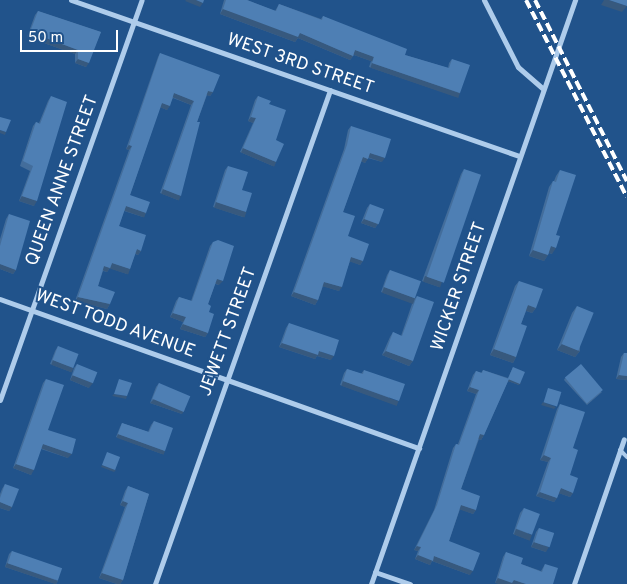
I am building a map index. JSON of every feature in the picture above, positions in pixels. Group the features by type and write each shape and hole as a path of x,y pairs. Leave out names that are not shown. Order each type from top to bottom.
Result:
{"street":[{"name":"WEST 3RD STREET","path":"71,0 520,156"},
{"name":"QUEEN ANNE STREET","path":"0,400 142,0"},
{"path":"484,0 518,67 542,88"},
{"name":"WICKER STREET","path":"371,584 542,88 575,0"},
{"name":"JEWETT STREET","path":"155,584 330,90"},
{"name":"WEST TODD AVENUE","path":"0,299 419,448"},
{"path":"574,584 624,439"},
{"path":"375,572 410,584"}],"lane":[{"path":"620,450 627,456"}],"building":[{"path":"226,0 247,0 276,11 279,4 322,20 323,16 407,49 405,55 449,68 452,59 470,65 460,93 372,63 374,57 355,50 353,56 300,33 298,37 223,9"},
{"path":"609,0 627,0 627,6"},
{"path":"38,11 101,32 89,63 78,59 78,50 30,32"},
{"path":"160,53 220,75 213,92 208,91 197,122 200,122 181,196 163,189 194,101 174,93 170,106 162,103 130,195 150,202 146,213 126,206 119,226 146,235 141,251 137,249 130,269 112,263 110,268 104,266 98,286 115,292 110,304 78,297 132,146 129,145"},
{"path":"51,96 67,102 37,201 22,196 33,166 23,161 36,122 40,124"},
{"path":"258,96 271,101 269,104 286,110 276,140 284,144 276,162 243,148 256,118 251,117"},
{"path":"0,117 11,120 6,132 0,130"},
{"path":"351,126 391,139 385,158 370,153 368,159 363,157 343,212 355,216 348,236 369,244 363,261 351,257 342,287 324,282 318,300 294,292 347,145"},
{"path":"228,166 248,172 242,190 252,193 246,212 216,202"},
{"path":"464,169 481,175 444,283 427,277"},
{"path":"560,170 576,175 556,235 560,236 556,248 551,246 548,255 533,250 553,181 556,182"},
{"path":"370,204 384,209 379,224 365,219"},
{"path":"9,214 30,221 16,270 0,264 0,246"},
{"path":"218,240 234,246 223,281 217,279 208,304 211,306 209,312 214,314 208,333 183,324 186,317 173,313 179,297 192,301 213,242"},
{"path":"390,270 421,281 415,298 384,287"},
{"path":"519,281 543,289 536,308 528,305 521,324 527,326 516,357 494,349"},
{"path":"417,296 434,302 413,361 386,351 393,332 402,336"},
{"path":"577,306 594,313 578,351 562,344"},
{"path":"289,323 339,340 334,356 319,351 318,355 282,343"},
{"path":"58,346 79,354 73,368 53,360"},
{"path":"624,353 627,353 627,376 619,375"},
{"path":"77,364 97,372 93,383 73,375"},
{"path":"581,364 603,390 587,404 565,377"},
{"path":"513,367 525,372 520,384 508,379"},
{"path":"347,369 363,374 364,370 405,384 399,401 343,381"},
{"path":"483,370 509,379 484,435 480,434 461,489 480,496 476,510 461,505 449,541 480,553 473,571 434,556 433,561 418,555 421,547 417,546 437,505 456,444 459,445 479,390 470,387 476,371 482,373"},
{"path":"46,379 64,385 48,430 76,439 72,454 43,444 34,470 16,464"},
{"path":"119,379 132,383 127,396 114,394"},
{"path":"159,383 190,396 184,412 152,399"},
{"path":"548,388 561,392 557,406 544,402"},
{"path":"560,404 585,412 573,448 578,450 570,475 578,478 573,493 561,488 557,498 540,492 551,458 544,455"},
{"path":"154,421 173,428 165,451 118,434 122,423 149,432"},
{"path":"107,452 120,457 115,470 102,465"},
{"path":"5,484 19,489 12,507 0,502"},
{"path":"128,486 149,494 123,580 102,573 128,503 123,501"},
{"path":"524,508 540,514 532,535 516,529"},
{"path":"539,528 554,533 550,547 534,542"},
{"path":"12,551 62,568 58,581 8,563"},
{"path":"506,552 523,558 521,564 542,572 545,564 558,568 553,584 526,584 514,580 512,583 498,578"}],"railway":[{"path":"526,0 627,197"},
{"path":"535,0 627,181"}]}
